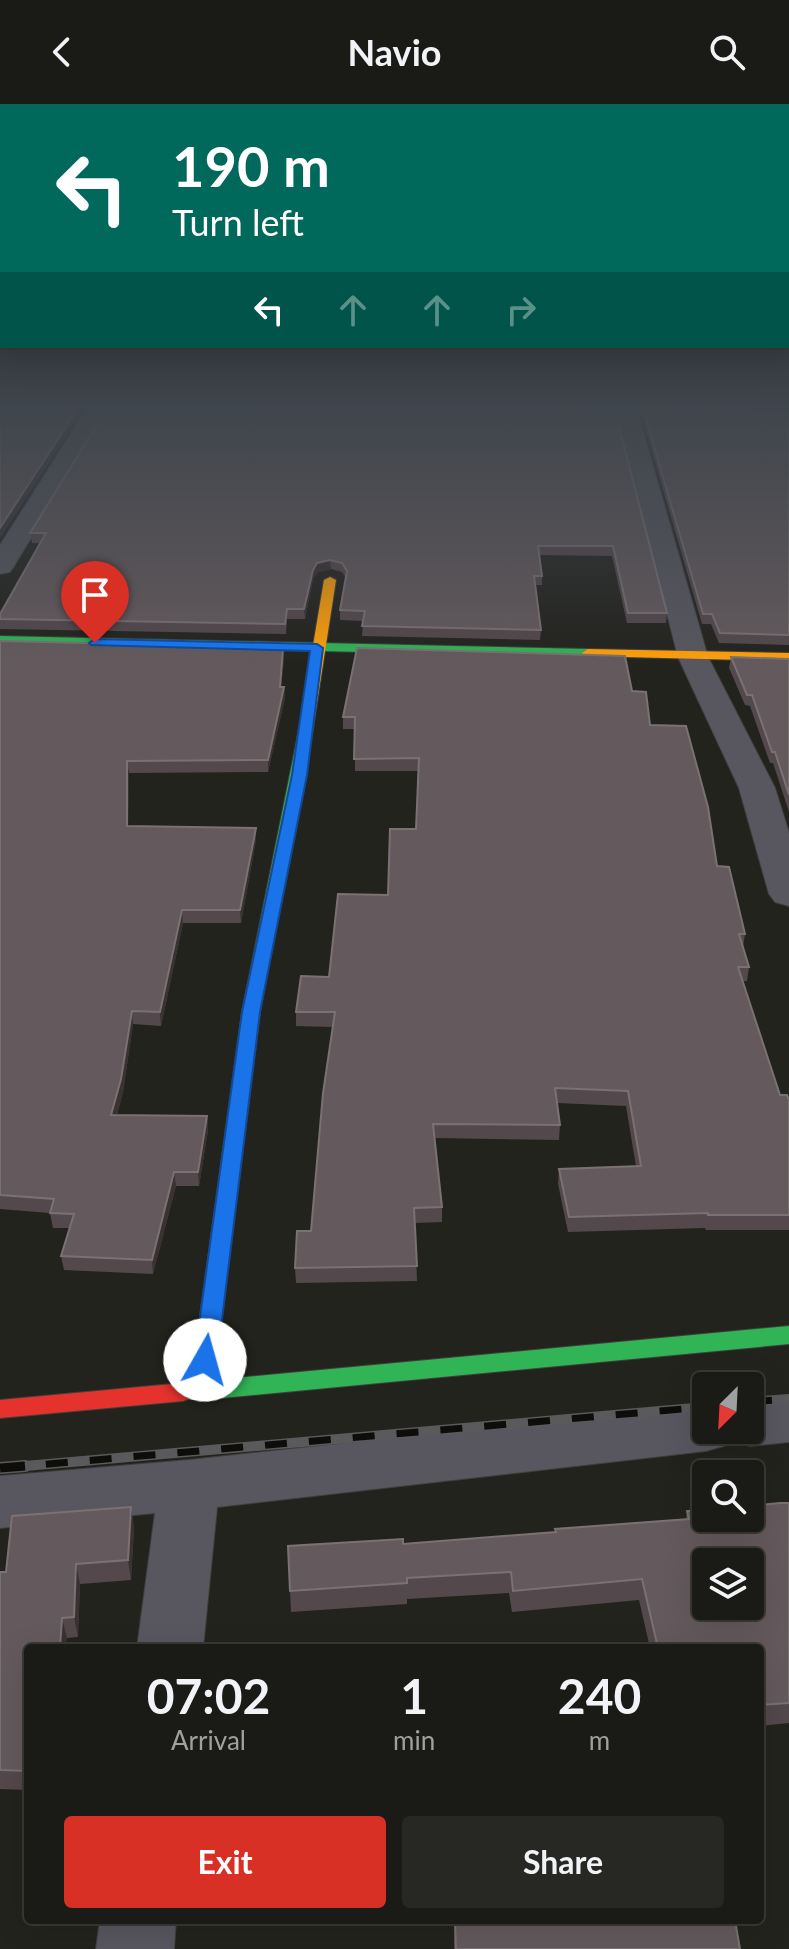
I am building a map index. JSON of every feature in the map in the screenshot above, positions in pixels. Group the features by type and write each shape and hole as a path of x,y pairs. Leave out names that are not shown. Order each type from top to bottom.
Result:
{"street":[{"path":"0,566 45,493"},
{"path":"649,493 693,657 757,788 789,894"},
{"path":"201,1391 251,1012 299,775 330,580"},
{"path":"0,640 789,657"},
{"path":"0,1409 789,1335"},
{"path":"764,1422 789,1419"},
{"path":"0,1502 189,1485 692,1430"},
{"path":"170,1644 189,1485"},
{"path":"135,1949 138,1924"}],"building":[{"path":"0,493 23,493 0,528"},
{"path":"55,493 636,493 667,613 628,613 613,546 538,546 542,576 534,576 541,630 362,626 365,611 340,610 347,571 342,563 330,560 317,563 304,609 287,609 285,624 0,619 46,533 30,533"},
{"path":"668,493 789,493 789,635 720,633 712,614 703,614"},
{"path":"0,641 283,648 280,687 284,687 268,760 127,761 127,826 256,828 240,910 182,910 160,1012 132,1011 121,1079 111,1115 207,1116 198,1172 174,1172 152,1260 61,1256 74,1214 50,1213 54,1199 0,1195"},
{"path":"357,648 625,656 632,691 646,692 650,725 686,726 708,807 717,866 729,867 745,934 739,934 749,967 738,967 780,1095 787,1095 789,1100 789,1215 708,1213 569,1217 559,1169 641,1166 628,1091 555,1088 560,1125 433,1124 442,1207 414,1208 417,1266 295,1268 297,1231 311,1231 323,1093 335,1012 296,1012 301,976 329,977 338,894 388,895 390,829 416,829 419,758 354,759 355,717 343,717"},
{"path":"731,657 789,659 789,795 752,695 747,695"},
{"path":"789,1503 789,1703 764,1705 764,1644 657,1644 642,1579 513,1591 511,1572 407,1578 407,1583 290,1591 288,1546 403,1539 403,1544 556,1532 555,1529 689,1519 687,1511 692,1510 692,1532 764,1532 764,1505"},
{"path":"131,1507 128,1560 76,1564 74,1617 62,1618 60,1644 24,1644 24,1771 0,1770 0,1572 6,1572 12,1516"},
{"path":"455,1924 736,1924 740,1949 456,1949"}],"railway":[{"path":"764,1401 789,1399"},
{"path":"2,1468 692,1408"},
{"path":"0,1468 25,1466"}],"traffic: fast":[{"path":"0,640 588,653"},
{"path":"201,1391 251,1012 306,729"},
{"path":"183,1392 789,1335"}],"traffic: slow":[{"path":"306,729 330,580"},
{"path":"588,653 789,657"}],"traffic: jam":[{"path":"0,1409 183,1392"}],"route":[{"path":"95,643 317,648 299,775 251,1012 205,1360"}]}
